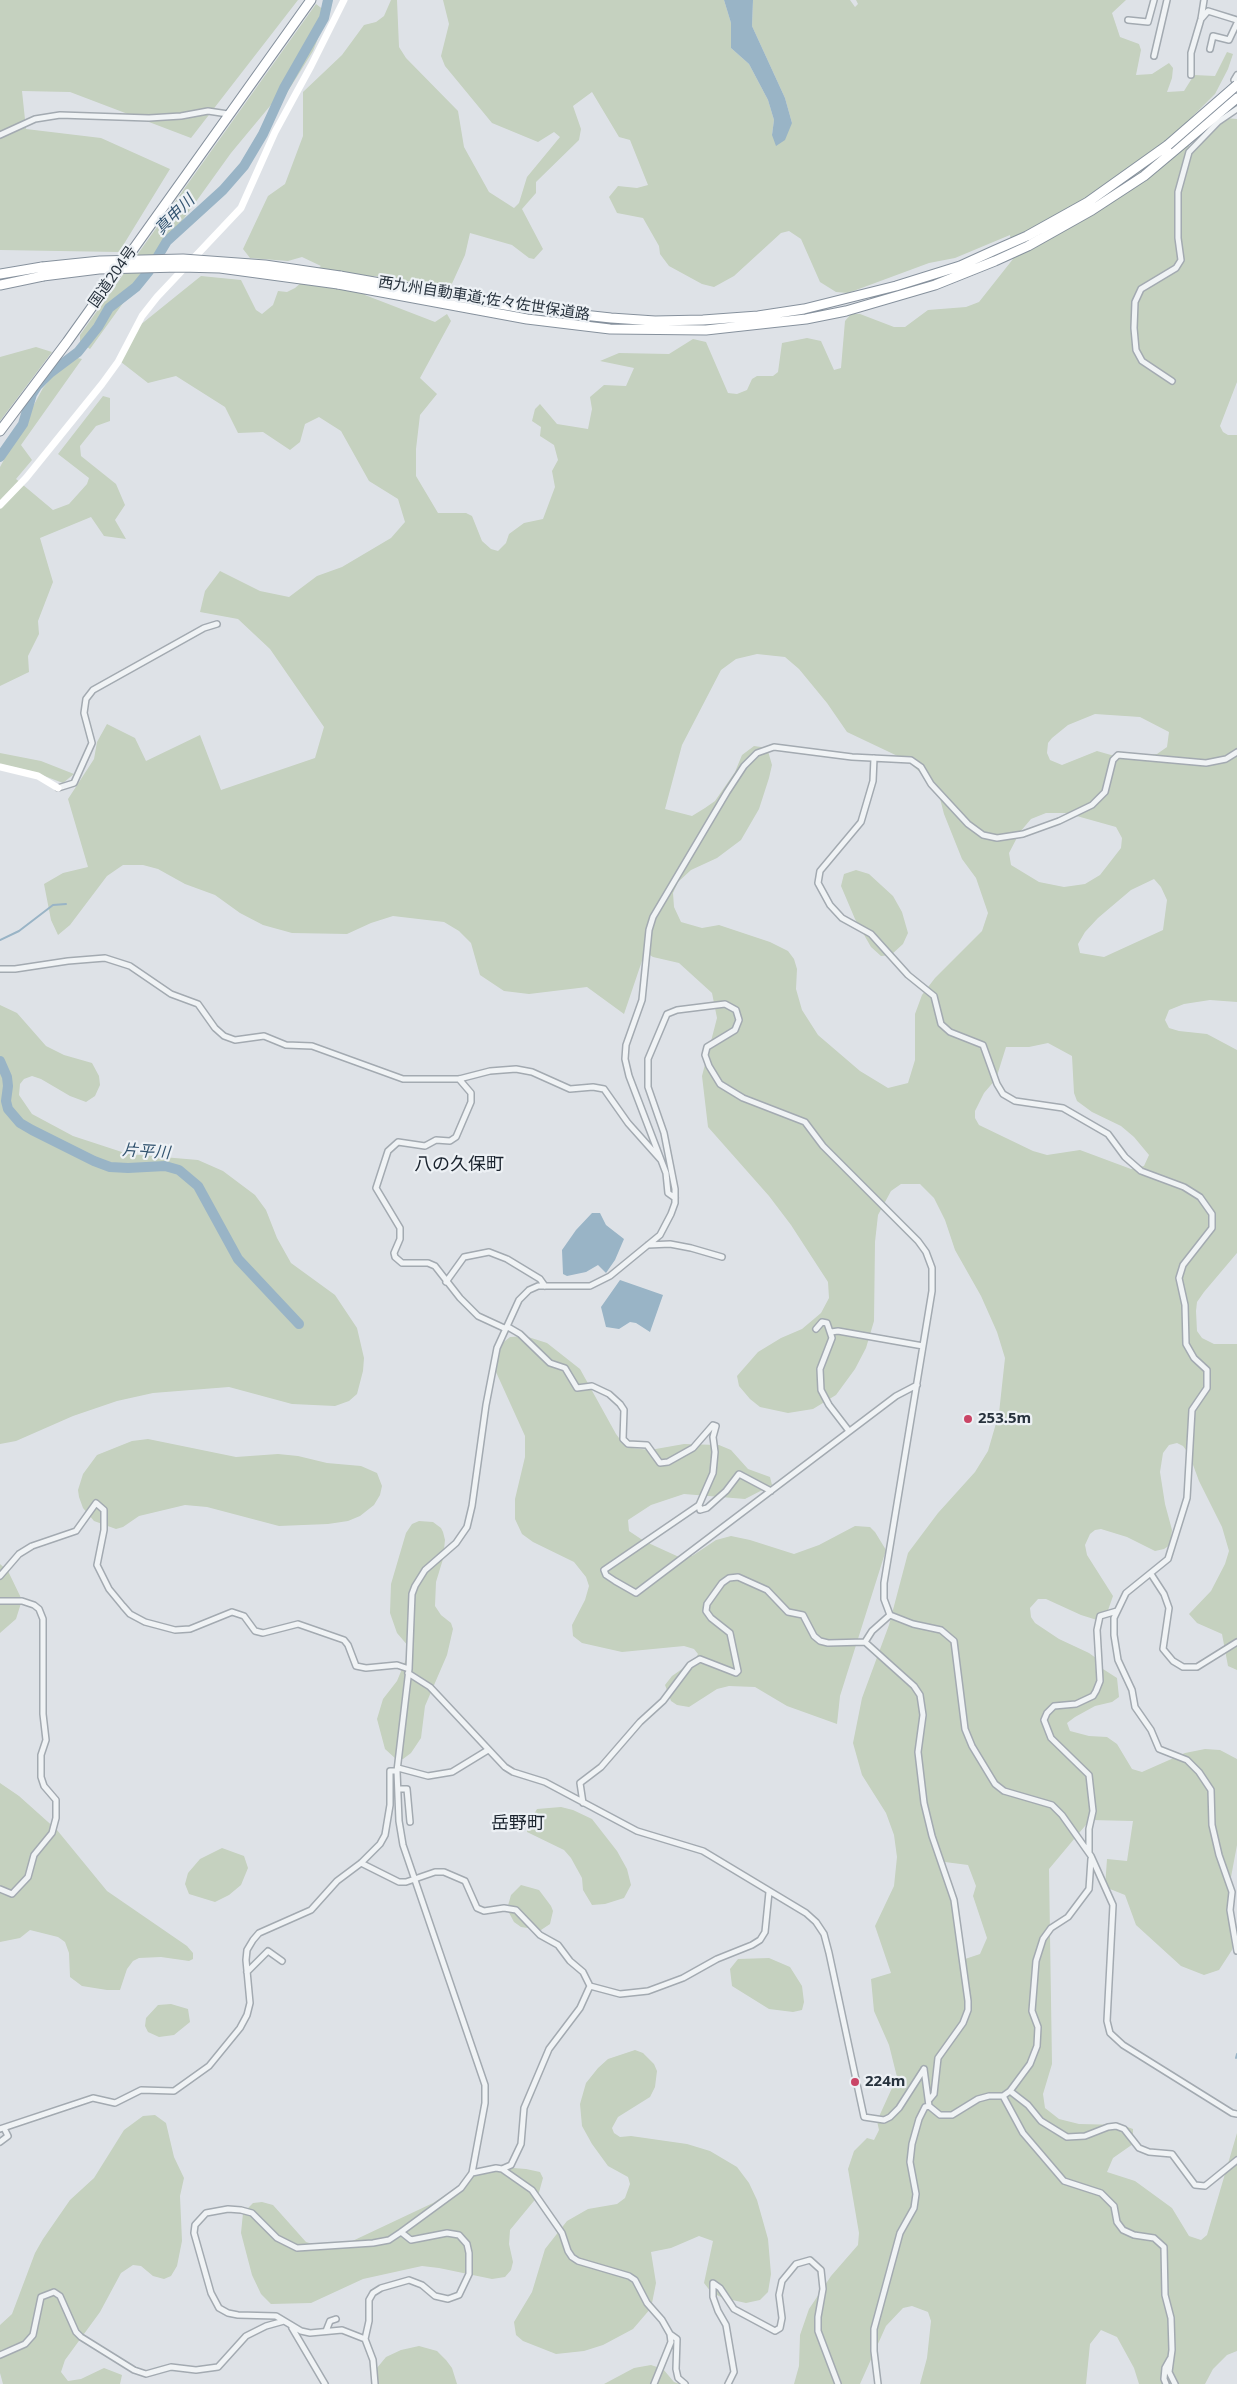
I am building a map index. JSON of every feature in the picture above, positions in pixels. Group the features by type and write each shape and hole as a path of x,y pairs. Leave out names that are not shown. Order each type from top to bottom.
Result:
{"highway":[{"name":"国道204号","path":"0,431 67,342 311,0"},
{"name":"西九州自動車道;佐々佐世保道路","path":"339,280 519,307 611,318 655,321 758,316 804,309 896,286 960,266 1035,231 1088,202 1168,146 1237,85"},
{"name":"西九州自動車道;佐々佐世保道路","path":"0,274 43,271 100,261 183,259 265,265 527,319 610,329 706,330 806,319 896,297 995,261 1092,210 1167,158 1237,98"},
{"name":"西九州自動車道;佐々佐世保道路","path":"0,285 43,271"}],"street":[{"path":"0,505 26,478 102,384 118,362 142,316 157,297 241,208 275,132 315,59 344,0"},
{"path":"1128,20 1148,22 1154,0"},
{"path":"1154,56 1167,0"},
{"path":"1191,75 1191,53 1201,19 1204,0"},
{"path":"1201,19 1208,11 1237,21 1229,40 1213,36 1210,49"},
{"path":"1237,75 1234,80 1237,85"},
{"path":"1172,380 1142,361 1136,350 1134,328 1135,302 1141,288 1179,265 1181,260 1178,238 1178,192 1189,152 1218,122 1235,110 1237,105"},
{"path":"0,136 35,119 67,114 149,118 181,116 208,111 228,114"},
{"path":"0,767 38,776 58,788 74,783 92,743 84,713 86,700 93,690 204,628 217,624"},
{"path":"675,1198 668,1193 663,1162 629,1076 625,1059 626,1045 645,987 648,930 653,917 726,792 744,766 757,754 774,747 910,760 921,767 931,784 968,824 983,835 997,838 1023,834 1059,821 1092,805 1104,792 1113,760 1118,755 1206,764 1226,759 1237,752"},
{"path":"874,758 873,782 861,822 820,871 818,883 830,905 842,918 871,934 908,975 934,996 941,1024 950,1032 983,1045 997,1084 1003,1094 1015,1101 1063,1108 1108,1134 1125,1157 1141,1171 1184,1187 1200,1197 1212,1214 1212,1228 1183,1265 1179,1278 1184,1305 1186,1344 1194,1358 1207,1370 1207,1388 1192,1410 1188,1498 1168,1559 1126,1593 1114,1618 1114,1635 1118,1660 1132,1690 1135,1707 1152,1730 1159,1749 1187,1760 1199,1772 1211,1790 1212,1825 1219,1855 1232,1892 1230,1910 1237,1950"},
{"path":"0,969 15,969 68,961 105,958 130,966 170,994 198,1004 224,1036 236,1040 264,1036 286,1045 312,1046 403,1079 459,1079 490,1070 522,1070 570,1089 593,1087 604,1089 628,1123 663,1162"},
{"path":"365,2339 342,2330 310,2333 292,2327 276,2316 228,2314 219,2308 211,2293 194,2233 195,2225 206,2213 228,2209 252,2212 276,2238 297,2248 373,2243 389,2240 461,2188 472,2173 485,2103 485,2085 403,1845 397,1770 409,1671 415,1586 425,1570 456,1543 467,1527 497,1348 519,1300 528,1290 538,1286 590,1286 610,1276 660,1235 667,1223 675,1198 668,1146 648,1087 648,1059 667,1014 701,1006 725,1004 734,1008 738,1014 735,1030 706,1047 705,1055 709,1066 720,1084 743,1098 805,1122 823,1146 918,1241 926,1252 932,1268 932,1291 884,1583 884,1599 890,1614 912,1624 941,1630 954,1641 966,1729 984,1768 995,1784 1004,1791 1052,1805 1062,1815 1090,1854 1113,1905 1107,2021 1110,2033 1123,2045 1232,2114 1237,2114"},
{"path":"459,1079 471,1093 471,1102 456,1137 450,1141 436,1140 425,1146 398,1142 393,1144 388,1151 376,1188 400,1228 400,1239 394,1253 396,1258 402,1263 428,1263 434,1266 446,1282 478,1316 504,1328 508,1327 520,1334 550,1363 565,1368 577,1388 592,1386 609,1394 624,1410 623,1439 628,1444 647,1445 660,1463 668,1462 693,1448 713,1425 716,1426 712,1437 716,1452 713,1473 699,1505 604,1570 606,1575 636,1593 896,1396 917,1385"},
{"path":"648,1245 670,1244 722,1257"},
{"path":"446,1282 464,1258 489,1252 533,1274 540,1279 544,1286"},
{"path":"816,1329 818,1324 824,1322 827,1323 831,1332 832,1338 820,1368 820,1382 829,1405 849,1432"},
{"path":"831,1332 838,1331 923,1346"},
{"path":"699,1505 700,1510 707,1508 726,1491 739,1474 771,1491"},
{"path":"0,1576 19,1554 32,1546 76,1532 96,1503 104,1510 104,1530 97,1565 109,1589 130,1614 145,1622 174,1630 190,1629 232,1612 244,1616 256,1631 263,1633 298,1624 344,1640 348,1645 356,1666 366,1668 397,1665 430,1686 488,1750 505,1767 513,1772 545,1782 638,1830 703,1851 806,1913 816,1922 824,1934 864,2116 884,2120 899,2108 924,2069 929,2103 940,2115 952,2115 978,2100 989,2096 1003,2096 1010,2092 1030,2064 1037,2046 1038,2027 1032,2011 1036,1961 1042,1939 1051,1928 1068,1917 1089,1889 1089,1829 1094,1811 1089,1775 1051,1738 1044,1720 1047,1713 1054,1706 1076,1704 1093,1696 1096,1692 1100,1674 1097,1630 1100,1616 1117,1611"},
{"path":"1151,1574 1164,1594 1169,1608 1163,1649 1173,1661 1183,1667 1197,1667 1237,1642"},
{"path":"583,1803 580,1783 601,1767 640,1722 663,1702 690,1665 700,1659 736,1673 738,1671 730,1633 711,1618 706,1611 707,1604 729,1578 738,1577 767,1590 788,1612 803,1615 814,1636 820,1640 828,1642 866,1642 914,1686 920,1695 923,1715 918,1752 924,1803 932,1836 954,1900 968,2010 962,2023 938,2058 934,2094 919,2118 912,2144 910,2162 916,2194 914,2208 900,2233 874,2329 874,2350 878,2384"},
{"path":"0,1601 22,1601 34,1605 39,1609 43,1619 46,1740 42,1755 41,1777 44,1786 56,1800 56,1818 52,1833 34,1855 28,1877 12,1894 0,1889"},
{"path":"866,1642 872,1631 890,1614"},
{"path":"0,2142 8,2136 2,2129 93,2098 115,2103 141,2090 174,2091 209,2066 240,2028 247,2015 250,2003 247,1950 260,1933 311,1910 337,1880 361,1863 380,1844 385,1835 390,1805 390,1771 397,1770 428,1776 452,1772 465,1765 479,1753 488,1750"},
{"path":"398,1789 407,1790 410,1822"},
{"path":"361,1863 390,1880 406,1882 435,1872 444,1872 465,1881 477,1908 484,1911 504,1908 516,1910 540,1935 558,1945 570,1962 583,1972 590,1986 620,1994 648,1991 683,1978 717,1959 760,1940 765,1932 769,1892"},
{"path":"247,1972 268,1951 282,1961"},
{"path":"502,2169 511,2165 521,2144 524,2108 548,2049 580,2008 590,1986"},
{"path":"1010,2092 1028,2105 1041,2121 1056,2132 1067,2137 1086,2136 1108,2127 1116,2126 1124,2130 1139,2148 1149,2152 1172,2154 1195,2185 1205,2186 1237,2160"},
{"path":"1003,2096 1022,2132 1064,2180 1101,2193 1114,2206 1118,2222 1123,2230 1134,2235 1154,2238 1164,2247 1165,2295 1171,2318 1169,2372 1175,2384"},
{"path":"472,2173 496,2168 502,2169 532,2190 562,2233 572,2257 578,2261 629,2276 635,2280 647,2303 662,2320 670,2334 677,2339 676,2369 678,2378 685,2384"},
{"path":"376,2384 373,2360 365,2339 369,2321 370,2300 373,2293 381,2288 410,2280 422,2285 435,2296 448,2299 459,2295 465,2286 470,2268 469,2253 462,2238 447,2233 411,2240 400,2232"},
{"path":"728,2384 734,2372 726,2325 718,2311 713,2283 720,2288 734,2309 775,2331 780,2328 782,2318 779,2295 782,2281 796,2264 810,2260 821,2270 823,2289 818,2317 818,2331 838,2384"},
{"path":"0,2355 26,2344 34,2335 41,2297 54,2292 60,2296 76,2332 81,2337 134,2370 146,2374 172,2367 196,2370 218,2367 246,2336 266,2326 284,2321"},
{"path":"326,2331 330,2321 336,2319"},
{"path":"292,2327 325,2384"},
{"path":"654,2384 670,2342 670,2334"},
{"path":"1166,2384 1164,2368 1171,2356"}],"green space":[{"path":"0,0 298,0 191,138 70,92 22,91 26,129 101,138 170,169 119,252 0,250"},
{"path":"391,0 397,0 399,47 406,58 458,111 464,147 489,192 514,208 519,203 527,177 560,137 554,132 538,142 492,123 445,66 441,56 449,24 443,0 724,0 731,23 731,48 749,64 768,100 774,120 772,135 792,123 785,98 752,26 753,0 850,0 855,7 858,4 856,0 1126,0 1112,13 1120,37 1139,44 1141,50 1136,75 1152,74 1169,63 1173,68 1167,92 1184,91 1194,75 1215,76 1227,52 1233,54 1228,69 1215,94 1179,130 1192,150 1225,118 1237,119 1237,382 1220,426 1223,432 1228,435 1237,435 1237,1002 1210,1000 1184,1004 1169,1010 1165,1020 1169,1028 1207,1034 1237,1050 1237,1253 1204,1292 1197,1302 1196,1311 1197,1331 1202,1338 1214,1344 1237,1344 1237,1670 1228,1666 1222,1634 1197,1623 1189,1614 1211,1591 1225,1564 1229,1551 1222,1527 1199,1481 1189,1454 1183,1446 1177,1443 1169,1445 1163,1453 1160,1472 1165,1504 1172,1530 1170,1545 1155,1551 1127,1537 1101,1529 1095,1530 1090,1534 1085,1545 1087,1555 1113,1596 1106,1616 1097,1620 1046,1599 1038,1599 1030,1608 1031,1617 1035,1623 1059,1639 1089,1653 1100,1661 1103,1669 1117,1678 1119,1697 1112,1702 1095,1706 1075,1717 1067,1723 1070,1731 1089,1736 1107,1737 1117,1744 1132,1769 1142,1772 1185,1753 1205,1749 1220,1750 1237,1759 1237,1845 1231,1877 1231,1909 1235,1938 1232,1950 1219,1970 1204,1975 1181,1966 1136,1925 1125,1895 1105,1887 1107,1859 1127,1861 1133,1821 1090,1820 1049,1869 1052,2064 1043,2094 1045,2108 1059,2119 1079,2124 1122,2125 1133,2129 1133,2144 1113,2158 1107,2172 1135,2181 1172,2208 1189,2236 1201,2240 1207,2235 1237,2133 1237,2351 1227,2355 1213,2369 1205,2384 1139,2384 1134,2368 1117,2337 1101,2330 1090,2344 1086,2384 920,2384 927,2358 931,2321 928,2312 912,2306 903,2308 886,2326 860,2384 794,2384 799,2366 800,2335 809,2309 831,2276 858,2245 859,2233 848,2169 854,2151 867,2138 874,2140 879,2130 877,2121 897,2077 889,2045 874,2011 871,1979 891,1973 875,1926 894,1886 897,1857 894,1835 886,1813 862,1775 853,1743 862,1698 889,1625 908,1553 938,1513 975,1472 988,1451 999,1413 1005,1358 997,1332 981,1296 955,1250 945,1220 934,1198 920,1184 901,1184 891,1191 878,1215 875,1242 874,1321 866,1348 855,1369 836,1395 813,1409 788,1413 760,1407 739,1386 737,1376 758,1352 781,1338 802,1329 821,1313 829,1298 828,1282 791,1225 769,1196 708,1127 702,1076 717,1018 712,993 679,963 653,957 645,952 624,1014 587,987 529,994 504,991 480,975 471,943 459,931 444,922 393,916 347,934 292,933 263,925 240,913 215,895 185,884 158,869 143,865 123,865 107,876 70,925 58,935 51,920 44,884 63,873 88,867 68,799 94,759 97,742 107,724 135,738 146,761 200,735 221,790 315,758 324,727 270,649 238,619 200,612 205,591 220,571 260,591 289,597 317,576 342,567 391,538 405,522 398,499 369,481 341,431 319,417 305,424 300,442 290,450 263,432 238,433 225,407 176,376 148,383 121,362 134,330 201,276 241,280 256,310 262,314 273,305 278,291 287,292 295,288 321,266 302,257 288,261 250,258 243,249 268,196 285,184 303,136 303,92 342,55 364,25 376,22 384,16","holes":["592,92 619,137 630,140 648,185 637,188 618,186 609,197 617,213 643,218 659,246 660,254 669,266 702,284 714,287 734,276 781,233 789,231 801,239 820,282 836,292 848,293 929,263 955,258 1010,235 1013,259 979,302 966,307 928,310 905,327 894,327 860,314 851,314 845,321 841,368 834,370 821,341 807,338 782,343 778,372 773,376 757,376 752,379 747,390 737,394 728,393 706,342 693,339 669,354 619,353 600,361 634,368 626,386 604,385 590,397 592,409 588,429 557,424 540,404 535,409 532,421 541,427 540,436 554,445 558,460 552,471 555,487 543,519 524,523 509,534 506,543 498,551 491,549 482,541 472,516 466,513 438,513 416,476 416,449 420,415 437,394 420,378 451,321 447,314 435,322 365,295 374,276 450,288 465,255 470,233 512,245 529,258 534,259 543,249 522,209 536,193 536,182 579,140 581,129 573,106","757,654 785,657 799,669 827,703 847,732 906,760 937,787 944,814 962,859 976,878 988,913 982,931 935,978 922,995 915,1014 915,1060 908,1083 888,1088 860,1071 818,1035 802,1010 796,989 797,969 794,959 788,951 770,942 719,925 702,928 681,922 674,907 673,893 678,882 691,870 717,858 741,840 759,809 772,765 768,751 754,746 742,755 735,772 715,801 692,816 665,809 682,745 721,670 736,659","1095,714 1140,717 1169,732 1167,747 1157,754 1125,759 1097,751 1062,765 1050,760 1047,753 1048,743 1068,725","1046,813 1066,813 1116,827 1122,838 1121,848 1100,875 1085,884 1064,887 1039,882 1011,865 1009,853 1020,832 1031,819","1154,879 1161,887 1167,900 1163,930 1104,957 1080,953 1078,944 1085,932 1098,918 1131,890","1048,1043 1072,1056 1074,1093 1077,1101 1092,1112 1121,1126 1134,1137 1149,1155 1144,1166 1131,1169 1080,1150 1047,1155 1033,1151 979,1125 975,1118 975,1111 984,1093 996,1079 1006,1047 1029,1047","945,1862 968,1865 976,1886 973,1896 987,1938 980,1954 962,1960"]},
{"path":"316,4 328,13 313,51 283,99 275,100 231,153 90,349 80,342 80,335"},
{"path":"36,347 52,352 0,421 0,357"},
{"path":"69,356 82,359 21,445 32,460 16,479 53,510 69,504 87,484 89,478 58,454 103,396 110,398 110,421 96,426 80,446 81,456 116,484 125,505 115,520 126,539 104,536 91,517 40,538 53,582 38,621 39,634 28,656 29,672 0,686 0,467 43,388"},
{"path":"0,753 41,761 74,774 63,783 31,771 0,764"},
{"path":"856,870 869,874 893,896 902,912 908,933 903,944 891,955 881,956 871,947 855,919 841,886 844,874"},
{"path":"0,1005 17,1013 46,1046 64,1055 92,1063 99,1076 100,1085 95,1096 86,1102 70,1096 41,1079 32,1076 24,1079 20,1084 19,1095 32,1114 73,1136 128,1154 198,1160 223,1171 255,1195 266,1210 277,1238 291,1263 335,1295 357,1328 364,1358 357,1394 349,1401 335,1406 292,1404 229,1387 153,1393 117,1401 73,1416 16,1441 0,1444"},
{"path":"525,1336 547,1343 580,1369 616,1434 622,1442 632,1448 650,1450 684,1444 719,1445 731,1450 748,1469 770,1477 772,1485 745,1499 684,1494 651,1505 628,1520 629,1531 644,1541 679,1557 692,1556 716,1540 731,1536 794,1554 819,1545 855,1526 870,1527 875,1532 886,1550 840,1696 837,1724 787,1706 755,1687 729,1686 717,1689 689,1707 677,1705 671,1701 665,1685 672,1676 695,1660 698,1654 694,1649 684,1646 622,1652 582,1643 573,1636 572,1625 585,1600 589,1586 586,1577 574,1562 533,1542 522,1534 515,1519 515,1499 525,1457 525,1436 496,1372 496,1355 500,1345 510,1337"},
{"path":"148,1439 236,1457 278,1454 298,1456 327,1463 361,1466 377,1473 382,1486 380,1495 374,1505 360,1516 348,1521 328,1524 279,1526 207,1507 185,1505 139,1516 123,1527 116,1529 94,1521 83,1508 79,1497 78,1490 83,1474 97,1455 132,1441"},
{"path":"419,1521 433,1522 443,1532 445,1540 443,1559 436,1582 435,1606 441,1615 451,1623 453,1629 447,1655 425,1706 421,1738 411,1753 403,1759 396,1759 385,1749 377,1719 383,1699 397,1681 407,1657 409,1647 397,1633 390,1613 391,1584 406,1533 412,1524"},
{"path":"0,1564 8,1571 22,1600 16,1619 0,1633"},
{"path":"0,1783 19,1796 57,1830 107,1891 187,1946 193,1953 193,1959 189,1961 161,1957 139,1958 133,1961 127,1969 120,1990 107,1990 82,1986 70,1977 69,1953 65,1942 58,1937 30,1930 20,1938 0,1942"},
{"path":"561,1807 573,1810 592,1819 617,1851 627,1869 631,1885 624,1898 605,1904 592,1905 583,1890 582,1878 571,1858 564,1850 527,1832 527,1826 537,1809"},
{"path":"222,1848 244,1856 248,1868 241,1885 229,1895 215,1902 189,1894 185,1884 188,1873 200,1859"},
{"path":"521,1885 539,1890 551,1906 553,1911 550,1924 541,1930 521,1927 514,1922 507,1909 511,1895"},
{"path":"769,1958 790,1967 802,1986 804,2002 802,2010 793,2012 769,2009 732,1986 730,1969 738,1959"},
{"path":"171,2004 188,2009 190,2022 174,2035 159,2037 148,2032 145,2026 146,2018 158,2005"},
{"path":"635,2050 643,2053 654,2064 657,2071 655,2087 650,2097 618,2117 612,2128 614,2133 620,2137 631,2136 687,2144 710,2151 737,2167 749,2183 757,2200 768,2239 771,2274 768,2292 760,2300 746,2303 723,2298 711,2292 704,2283 713,2241 699,2236 671,2248 651,2252 656,2283 651,2308 633,2329 603,2345 584,2351 556,2354 523,2341 516,2335 514,2322 532,2292 545,2249 567,2221 588,2209 617,2204 625,2198 630,2184 628,2177 608,2166 592,2144 582,2126 580,2104 586,2083 598,2068 608,2059"},
{"path":"155,2115 166,2123 174,2157 184,2178 180,2196 182,2241 177,2266 171,2276 164,2279 153,2276 141,2266 133,2265 121,2273 100,2312 65,2360 61,2372 68,2381 81,2379 104,2368 122,2375 120,2384 3,2384 0,2373 0,2325 12,2314 35,2253 70,2200 94,2178 124,2130 143,2116"},
{"path":"489,2166 540,2172 543,2178 538,2196 510,2230 509,2244 513,2262 511,2270 505,2277 492,2279 422,2266 363,2279 311,2303 271,2304 261,2294 252,2275 241,2233 243,2213 253,2203 262,2202 273,2205 306,2242 316,2245 346,2244 433,2203"},
{"path":"419,2346 437,2351 446,2360 452,2368 457,2384 371,2384 372,2374 386,2357 401,2350"},
{"path":"651,2365 663,2369 674,2382 680,2384 604,2384 634,2368"}],"water":[{"path":"724,0 753,0 752,26 785,98 792,123 785,140 776,146 772,135 774,120 768,100 749,64 731,48 731,23"},
{"path":"592,1213 600,1213 606,1225 624,1239 615,1260 606,1273 598,1265 586,1272 567,1276 563,1274 562,1250 576,1230"},
{"path":"620,1280 663,1295 650,1332 636,1323 630,1322 619,1329 606,1327 601,1307"}],"waterway":[{"name":"真申川","path":"0,457 23,424 32,394 37,386 50,373 78,352 98,327 109,308 136,287 149,271 167,241 223,190 244,166 263,134 284,88 324,18 328,0"},
{"path":"0,940 19,931 53,905 66,904"},
{"name":"片平川","path":"0,1061 7,1077 6,1101 8,1109 20,1123 94,1161 110,1167 165,1166 179,1170 198,1186 238,1259 299,1324"},
{"path":"1236,2058 1237,2054"}],"place":[{"name":"253.5m","path":"968,1419"},
{"name":"224m","path":"855,2082"}],"district":[{"name":"八の久保町","path":"459,1165"},
{"name":"岳野町","path":"518,1824"}]}
